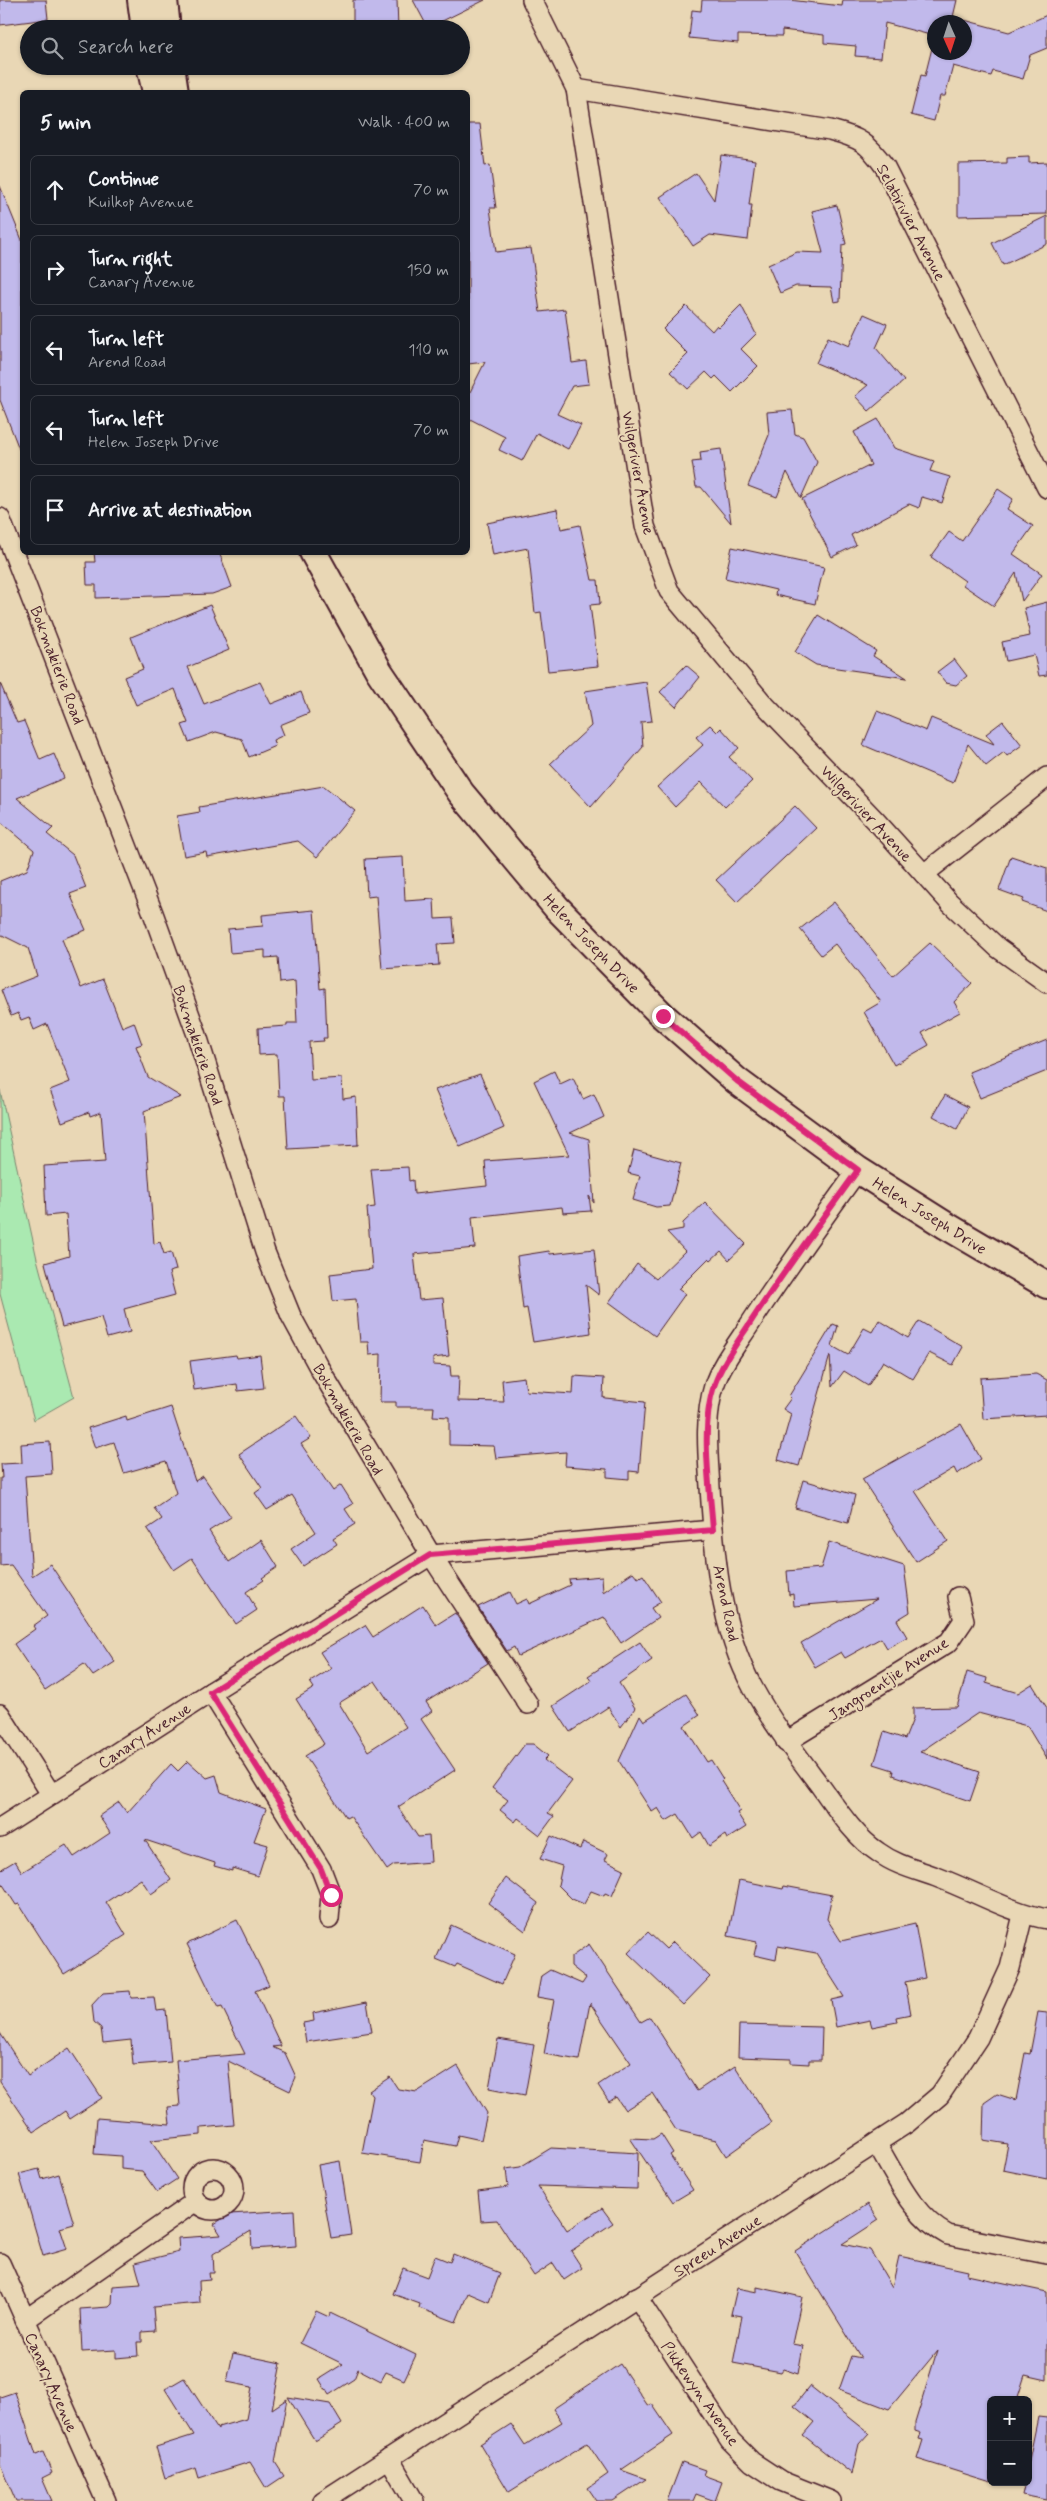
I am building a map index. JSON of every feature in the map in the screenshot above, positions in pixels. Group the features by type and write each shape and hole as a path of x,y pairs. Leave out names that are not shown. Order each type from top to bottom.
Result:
{"street":[{"path":"141,0 144,20"},
{"path":"164,0 166,20"},
{"name":"Wilgerivier Avenue","path":"532,0 576,89 646,526 668,591 762,702 924,874 998,948 1047,983"},
{"path":"152,75 156,90"},
{"path":"172,75 175,90"},
{"name":"Selatirivier Avenue","path":"576,89 830,130 853,136 870,146 885,167 1047,488"},
{"name":"Bokmakierie Road","path":"0,518 96,763 196,1032 264,1252 291,1316 321,1371 430,1555 528,1704"},
{"name":"Helen Joseph Drive","path":"315,555 379,671 466,800 557,908 663,1016 737,1081 858,1170 944,1225 1047,1285"},
{"path":"924,874 1047,777"},
{"name":"Arend Road","path":"858,1170 769,1295 730,1354 714,1386 709,1414 708,1439 713,1530 724,1604 735,1645 752,1686 786,1742 856,1832 876,1852 902,1866 938,1877 1023,1914 1047,1919"},
{"name":"Canary Avenue","path":"0,1828 210,1692 430,1555 713,1530"},
{"name":"Jangroentjie Avenue","path":"786,1742 949,1642 964,1620 958,1597"},
{"path":"210,1692 321,1869 331,1895 329,1919"},
{"path":"0,1714 51,1794"},
{"name":"Spreeu Avenue","path":"323,2501 907,2123 940,2095 964,2063 990,2014 1010,1968 1023,1914"},
{"path":"876,2143 915,2208 924,2220 935,2228 948,2235 1047,2254"},
{"path":"25,2320 196,2201"},
{"name":"Canary Avenue","path":"0,2263 106,2501"},
{"name":"Pikkewyn Avenue","path":"637,2297 730,2440 752,2462 781,2481 831,2501"},
{"path":"389,2458 414,2501"}],"green space":[{"path":"0,1090 37,1259 74,1397 34,1420 0,1294"}],"building":[{"path":"0,0 46,0 48,19 20,20 20,22 0,25"},
{"path":"353,0 397,0 398,20 353,20"},
{"path":"413,0 485,0 444,20 424,20"},
{"path":"702,0 789,0 842,6 843,0 957,0 953,15 927,15 927,34 885,23 881,58 855,56 856,46 824,43 824,35 782,30 782,36 738,35 738,43 689,38 692,10 701,11"},
{"path":"1047,15 1047,48 1030,55 1023,79 993,71 991,76 953,66 945,96 940,96 934,121 911,115 921,75 925,76 929,60 972,60 972,22 1009,32"},
{"path":"470,124 480,124 485,166 490,165 496,208 490,208 496,252 531,248 540,312 565,309 572,363 586,361 589,384 572,386 557,414 581,425 568,449 537,433 522,461 499,450 505,437 470,419 470,392 485,362 470,364"},
{"path":"721,155 755,160 749,205 752,205 748,240 710,235 693,246 660,197 696,173 714,200"},
{"path":"1029,157 1029,163 1047,162 1047,214 958,216 958,164 1007,163 1007,158"},
{"path":"0,186 20,235 20,451 0,400"},
{"path":"837,205 846,244 842,245 840,301 834,302 831,287 796,286 780,293 768,265 797,252 823,253 812,211"},
{"path":"1047,216 1047,244 1003,265 992,243"},
{"path":"741,305 756,334 741,349 758,366 732,392 716,376 713,379 706,372 688,389 670,372 688,354 663,329 686,306 712,331 717,325 719,327"},
{"path":"864,314 887,324 876,348 904,381 869,411 855,396 868,385 816,363 828,337 849,346"},
{"path":"792,410 795,434 803,437 817,462 801,498 787,472 777,497 748,486 769,435 767,412"},
{"path":"878,419 894,448 934,461 930,471 950,477 942,503 922,497 919,508 909,504 851,535 856,545 832,557 802,499 871,465 854,432"},
{"path":"721,449 731,523 701,487 696,487 692,462 701,461 700,452"},
{"path":"998,489 1013,499 1007,509 1033,526 1013,554 1042,574 1022,601 1016,573 994,606 963,585 965,581 931,557 949,532 962,541"},
{"path":"557,509 561,529 580,525 592,580 598,580 600,604 590,605 598,666 548,671 541,612 535,613 528,548 493,555 487,523"},
{"path":"732,547 824,567 815,604 775,595 776,590 725,578"},
{"path":"94,555 220,555 232,587 212,594 96,598 96,585 87,585 86,562 95,562"},
{"path":"1047,602 1047,675 1039,676 1034,655 1006,661 1002,642 1030,636 1024,608"},
{"path":"210,605 229,650 188,667 204,704 260,682 271,704 301,692 309,713 280,725 284,735 273,740 275,746 249,757 242,739 216,732 189,742 182,725 188,723 175,689 136,705 124,677 143,669 131,637"},
{"path":"818,615 876,651 873,656 907,678 816,665 795,652"},
{"path":"954,659 967,676 956,685 946,683 937,672"},
{"path":"686,665 700,677 676,707 660,692"},
{"path":"646,682 652,721 641,722 643,747 591,807 550,764 591,726 585,691"},
{"path":"0,683 17,723 24,721 40,760 54,754 64,778 17,798 53,828 47,834 73,855 86,888 70,894 86,930 62,939 81,988 103,979 122,1027 134,1022 142,1044 136,1046 148,1077 181,1097 144,1111 154,1244 160,1242 164,1254 171,1252 176,1270 169,1272 175,1295 124,1309 130,1332 107,1338 101,1317 62,1327 45,1263 69,1256 66,1214 46,1216 44,1166 105,1162 101,1112 90,1116 89,1112 62,1122 50,1090 70,1082 47,1024 34,1030 29,1017 21,1020 18,1013 11,1016 1,990 37,976 28,948 0,934 0,881 27,870 34,850 0,821"},
{"path":"877,711 926,731 931,718 994,744 986,734 1003,721 1022,745 1007,756 1004,752 986,766 968,744 953,783 863,745"},
{"path":"710,725 717,732 721,728 739,748 729,757 752,781 725,807 701,782 675,807 657,787 703,745 696,737"},
{"path":"324,786 355,811 317,857 298,841 207,857 206,852 184,856 177,816 200,812 199,807"},
{"path":"795,806 816,828 737,902 716,880"},
{"path":"1011,856 1047,868 1047,911 1022,902 1024,899 999,890"},
{"path":"403,857 405,901 434,899 435,919 453,918 455,943 437,944 439,965 382,969 376,896 367,897 365,859"},
{"path":"834,902 893,976 930,943 972,983 954,1002 960,1012 922,1033 929,1045 894,1065 864,1012 881,1002 835,944 821,955 800,929"},
{"path":"314,910 320,989 325,988 327,1038 323,1038 324,1041 309,1042 311,1080 342,1078 343,1099 356,1097 358,1145 288,1149 285,1096 279,1096 277,1054 259,1055 258,1028 287,1026 287,1023 297,1023 295,981 280,983 278,957 265,958 265,950 230,953 228,929 263,926 262,915"},
{"path":"1047,1040 1047,1071 980,1098 969,1072"},
{"path":"554,1071 560,1084 573,1078 583,1099 594,1094 604,1117 570,1133 589,1139 594,1203 589,1196 591,1211 563,1213 562,1207 472,1217 475,1248 414,1254 419,1300 443,1298 449,1356 433,1358 433,1365 450,1366 451,1376 459,1376 458,1401 504,1402 502,1380 524,1377 526,1391 573,1394 574,1376 604,1378 603,1397 605,1398 645,1402 639,1472 629,1471 629,1479 607,1477 607,1469 565,1466 566,1452 496,1458 494,1446 449,1445 449,1417 433,1416 434,1407 396,1407 396,1402 380,1402 381,1354 369,1355 368,1342 360,1342 356,1299 333,1301 330,1274 372,1269 367,1208 375,1207 371,1169 408,1167 409,1181 413,1180 414,1194 487,1186 485,1161 569,1155 534,1081"},
{"path":"480,1074 504,1128 460,1147 435,1090"},
{"path":"945,1095 968,1107 957,1129 933,1116"},
{"path":"634,1150 681,1163 670,1206 656,1207 633,1200 640,1176 628,1173"},
{"path":"705,1202 746,1244 729,1260 721,1251 711,1260 709,1258 678,1289 685,1294 655,1336 609,1302 637,1264 656,1279 685,1251 667,1232 683,1229 683,1223"},
{"path":"594,1249 599,1295 586,1285 591,1333 533,1342 527,1308 523,1309 517,1256 549,1251 550,1254"},
{"path":"879,1320 908,1338 919,1321 963,1347 953,1365 929,1353 913,1379 883,1361 868,1386 844,1371 832,1387 830,1355 799,1466 778,1460 791,1414 783,1409 833,1324 838,1326 832,1346 848,1355 864,1328 872,1332"},
{"path":"236,1355 237,1358 260,1355 264,1388 238,1391 237,1384 194,1390 190,1361"},
{"path":"1036,1374 1047,1380 1047,1415 983,1419 980,1378"},
{"path":"171,1407 195,1481 203,1476 231,1517 209,1531 229,1562 261,1540 278,1567 262,1578 264,1580 246,1592 257,1610 236,1624 192,1558 174,1570 147,1529 162,1519 154,1508 176,1493 166,1461 124,1473 114,1442 95,1448 88,1428 126,1416 127,1421"},
{"path":"296,1416 311,1438 301,1444 333,1491 341,1485 353,1504 345,1509 355,1524 333,1538 337,1544 303,1566 291,1549 316,1532 292,1495 267,1510 255,1493 262,1488 239,1454"},
{"path":"961,1424 981,1459 957,1474 954,1468 915,1491 948,1541 916,1562 862,1479"},
{"path":"50,1442 52,1474 25,1476 32,1576 50,1564 115,1662 93,1676 84,1664 45,1690 14,1644 35,1629 33,1626 47,1616 11,1565 0,1566 0,1478 2,1478 1,1464 22,1463 21,1444"},
{"path":"803,1480 855,1495 848,1523 795,1508"},
{"path":"829,1542 904,1566 910,1612 897,1620 907,1637 887,1648 881,1638 845,1658 841,1652 815,1667 801,1643 877,1599 794,1606 793,1594 789,1595 787,1571 821,1568"},
{"path":"633,1572 638,1578 643,1575 661,1602 651,1608 658,1618 621,1643 604,1617 518,1656 514,1647 507,1651 478,1607 510,1592 516,1604 527,1599 529,1604 570,1585 569,1579 602,1576 603,1592"},
{"path":"423,1605 436,1625 455,1613 488,1663 426,1702 432,1711 421,1719 455,1770 398,1807 418,1837 429,1836 431,1862 394,1865 387,1870 350,1816 346,1818 305,1756 324,1744 296,1699 314,1688 310,1682 331,1669 320,1652 365,1625 373,1637","holes":["375,1681 406,1727 368,1751 339,1703"]},
{"path":"640,1642 652,1660 619,1683 635,1708 621,1727 608,1707 570,1732 553,1706 591,1681 588,1676"},
{"path":"967,1672 987,1678 986,1683 1018,1693 1032,1684 1047,1708 1047,1759 1027,1726 978,1713 920,1752 980,1772 970,1801 893,1775 893,1770 874,1764 884,1732 905,1739 913,1719 913,1708 957,1707"},
{"path":"686,1694 700,1715 684,1726 707,1762 711,1760 723,1779 721,1781 740,1811 737,1813 746,1827 727,1839 725,1835 709,1846 701,1832 693,1838 678,1814 666,1821 658,1808 652,1812 619,1761 640,1715 644,1721"},
{"path":"525,1744 533,1744 548,1756 544,1760 572,1781 548,1813 554,1816 540,1835 518,1818 515,1822 500,1810 508,1800 492,1788"},
{"path":"188,1761 207,1778 216,1775 221,1792 266,1809 254,1841 268,1845 258,1876 232,1868 232,1871 214,1866 215,1863 145,1840 171,1880 151,1894 141,1879 106,1902 126,1935 64,1974 19,1904 16,1905 0,1880 0,1870 15,1861 22,1872 66,1845 74,1857 110,1833 99,1816 119,1802 127,1813 171,1764 178,1771"},
{"path":"551,1836 580,1849 583,1842 608,1854 605,1860 624,1869 612,1896 605,1893 604,1896 591,1891 584,1904 572,1899 558,1885 562,1866 540,1859"},
{"path":"506,1878 538,1903 525,1931 488,1903"},
{"path":"739,1880 783,1889 784,1886 832,1895 827,1919 841,1941 915,1924 925,1978 905,1982 911,2014 896,2017 897,2022 872,2027 870,2020 836,2027 831,2000 844,1997 816,1953 778,1946 776,1960 754,1955 757,1942 728,1936"},
{"path":"237,1920 269,1985 255,1991 281,2046 272,2047 285,2053 296,2077 290,2091 228,2061 234,2125 201,2128 201,2135 151,2140 177,2179 157,2192 142,2171 121,2169 121,2156 94,2154 97,2118 170,2124 168,2107 180,2106 176,2060 245,2054 222,2007 218,2008 187,1944"},
{"path":"451,1925 515,1954 502,1984 457,1964 455,1967 436,1959"},
{"path":"648,1932 666,1949 673,1942 710,1977 683,2005 628,1953"},
{"path":"589,1944 641,2022 650,2017 697,2091 735,2066 772,2123 726,2156 716,2140 676,2130 652,2093 625,2110 616,2097 609,2102 598,2085 631,2063 590,2003 579,2060 544,2054 554,2000 537,1997 541,1976 550,1970 582,1984 586,1978 571,1966 571,1957"},
{"path":"130,1991 131,1998 154,1997 156,2011 166,2010 171,2062 133,2065 131,2040 103,2043 101,2028 94,2022 92,2005 103,1993"},
{"path":"367,2002 372,2032 306,2042 303,2023 314,2021 313,2013"},
{"path":"1038,2012 1047,2013 1047,2179 1003,2170 1008,2144 983,2140 984,2103 997,2094 1016,2100 1025,2053 1030,2054"},
{"path":"739,2025 822,2027 821,2060 809,2060 809,2064 791,2063 791,2059 738,2057"},
{"path":"0,2033 28,2076 69,2048 102,2098 70,2119 65,2111 34,2132 0,2082"},
{"path":"498,2039 534,2045 525,2095 489,2088"},
{"path":"458,2066 487,2113 481,2140 458,2135 455,2146 424,2140 420,2162 362,2153 373,2096 369,2091 390,2077 398,2089 417,2092"},
{"path":"661,2134 673,2153 670,2155 693,2190 673,2202 630,2138 653,2139"},
{"path":"551,2148 638,2153 637,2189 538,2186 567,2230 602,2208 613,2223 571,2251 582,2268 564,2280 553,2263 534,2276 497,2220 481,2221 478,2191 508,2187 506,2169 520,2167"},
{"path":"340,2161 351,2235 331,2238 318,2165"},
{"path":"39,2169 42,2179 59,2174 74,2224 60,2228 67,2249 43,2256 19,2174"},
{"path":"868,2204 879,2220 842,2244 870,2250 892,2287 899,2256 968,2271 967,2275 1047,2292 1047,2380 1025,2375 1018,2396 987,2396 987,2481 917,2459 923,2440 919,2439 921,2433 915,2431 915,2423 937,2351 889,2409 839,2390 851,2356 861,2358 795,2251"},
{"path":"294,2210 296,2246 252,2249 251,2231 213,2254 214,2273 209,2273 210,2280 199,2281 200,2303 153,2307 155,2331 142,2332 142,2342 137,2342 138,2356 116,2358 116,2350 82,2352 80,2309 109,2307 112,2304 113,2286 141,2284 135,2263 179,2252 178,2238 221,2235 214,2224 230,2214"},
{"path":"453,2254 500,2273 489,2302 468,2293 456,2322 419,2308 420,2304 393,2294 403,2268 427,2277 435,2256 450,2262"},
{"path":"757,2287 802,2297 792,2344 803,2346 798,2374 783,2369 781,2372 733,2363 742,2316 731,2314 737,2288 757,2292"},
{"path":"316,2311 329,2317 330,2313 416,2355 404,2380 386,2372 381,2381 358,2369 354,2379 329,2395 319,2379 343,2364 300,2343"},
{"path":"233,2353 281,2363 272,2409 287,2399 275,2462 284,2476 266,2488 250,2462 199,2478 196,2468 165,2478 156,2447 194,2435 165,2389 184,2378 218,2430 218,2427 246,2419 252,2387 227,2382"},
{"path":"620,2364 648,2406 652,2404 673,2435 621,2470 646,2479 613,2501 597,2501 588,2488 608,2474 587,2443 509,2492 480,2444 511,2424 525,2445 562,2422 553,2409"},
{"path":"810,2386 869,2433 859,2444 852,2474 803,2435 814,2422 794,2406"},
{"path":"15,2392 36,2455 43,2452 52,2473 42,2478 52,2501 16,2501 0,2464 0,2397"},
{"path":"288,2397 330,2404 342,2424 315,2441"},
{"path":"1038,2417 1047,2418 1047,2500 1022,2495 1024,2486 1032,2486 1032,2446"},
{"path":"682,2462 705,2470 703,2475 722,2482 715,2501 696,2494 693,2501 667,2501"}],"route":[{"path":"331,1895 321,1869 210,1692 430,1555 713,1530 708,1439 709,1414 714,1386 730,1354 769,1295 858,1170 737,1081 663,1016"}]}
